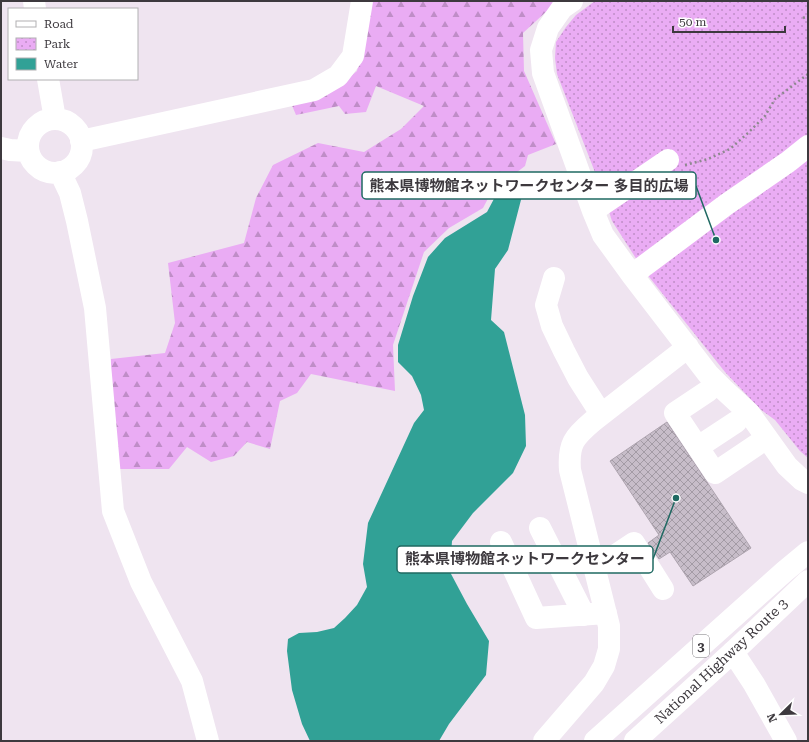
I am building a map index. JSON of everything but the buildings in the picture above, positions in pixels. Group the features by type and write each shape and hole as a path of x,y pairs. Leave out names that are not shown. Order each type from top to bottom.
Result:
{"main road":[{"path":"82,141 314,90 338,76 353,56 362,1"},
{"path":"572,1 562,8 548,28 541,50 543,73 593,211 604,235 632,275 708,374 749,413 787,466 802,480 808,483"},
{"path":"48,80 55,119"},
{"path":"55,119 69,123 75,128 82,141 82,150 75,165 68,170 52,173 36,166 28,151 28,143 34,128 40,123 55,119"},
{"path":"632,275 808,146"},
{"path":"1,148 28,151"},
{"path":"593,211 675,163"},
{"path":"60,172 70,193 95,308 112,511 141,582 192,681 208,741"},
{"path":"554,278 546,305 552,326 578,378 601,414"},
{"path":"544,741 594,683 604,666 609,649 609,626 570,470 569,457 572,444 580,432 601,414 688,347"},
{"path":"708,391 675,413 715,473 767,438"},
{"path":"698,447 736,422"},
{"path":"540,528 584,615"},
{"path":"501,542 536,618 606,614"},
{"path":"595,569 634,543 663,589"},
{"name":"National Highway Route 3","path":"595,741 808,552"},
{"name":"National Highway Route 3","path":"635,741 733,652 808,581"},
{"path":"733,652 754,684 786,741"}],"path":[{"path":"803,18 808,16"},
{"path":"675,163 708,159 730,149 748,134 765,116 775,99 808,74"}],"green space":[{"path":"372,1 560,1 523,33 524,71 556,144 528,155 525,166 492,191 483,208 449,228 424,252 393,345 395,391 311,374 297,393 280,401 270,449 247,442 234,456 211,462 187,447 169,469 116,469 111,430 111,359 165,353 175,323 168,263 244,243 256,198 273,165 318,143 364,152 401,129 424,106 376,86 366,112 345,114 339,106 296,115 291,103 333,91 357,71"},
{"path":"595,1 808,1 808,458 800,451 775,420 760,409 725,372 646,273 612,221 603,193 557,74 555,58 556,42 566,27 576,15"}],"water":[{"path":"512,183 522,196 508,250 495,269 491,320 504,332 525,415 526,446 513,473 473,513 452,541 450,572 489,641 486,675 449,724 439,741 310,741 302,724 292,690 287,651 288,639 299,633 317,632 334,628 357,605 367,587 363,564 368,523 414,423 424,410 421,395 412,376 398,362 398,345 413,296 428,257 445,238 487,212 496,195"}],"place":[{"name":"熊本県博物館ネットワークセンター 多目的広場","path":"716,240"},
{"name":"熊本県博物館ネットワークセンター","path":"676,498"}]}
